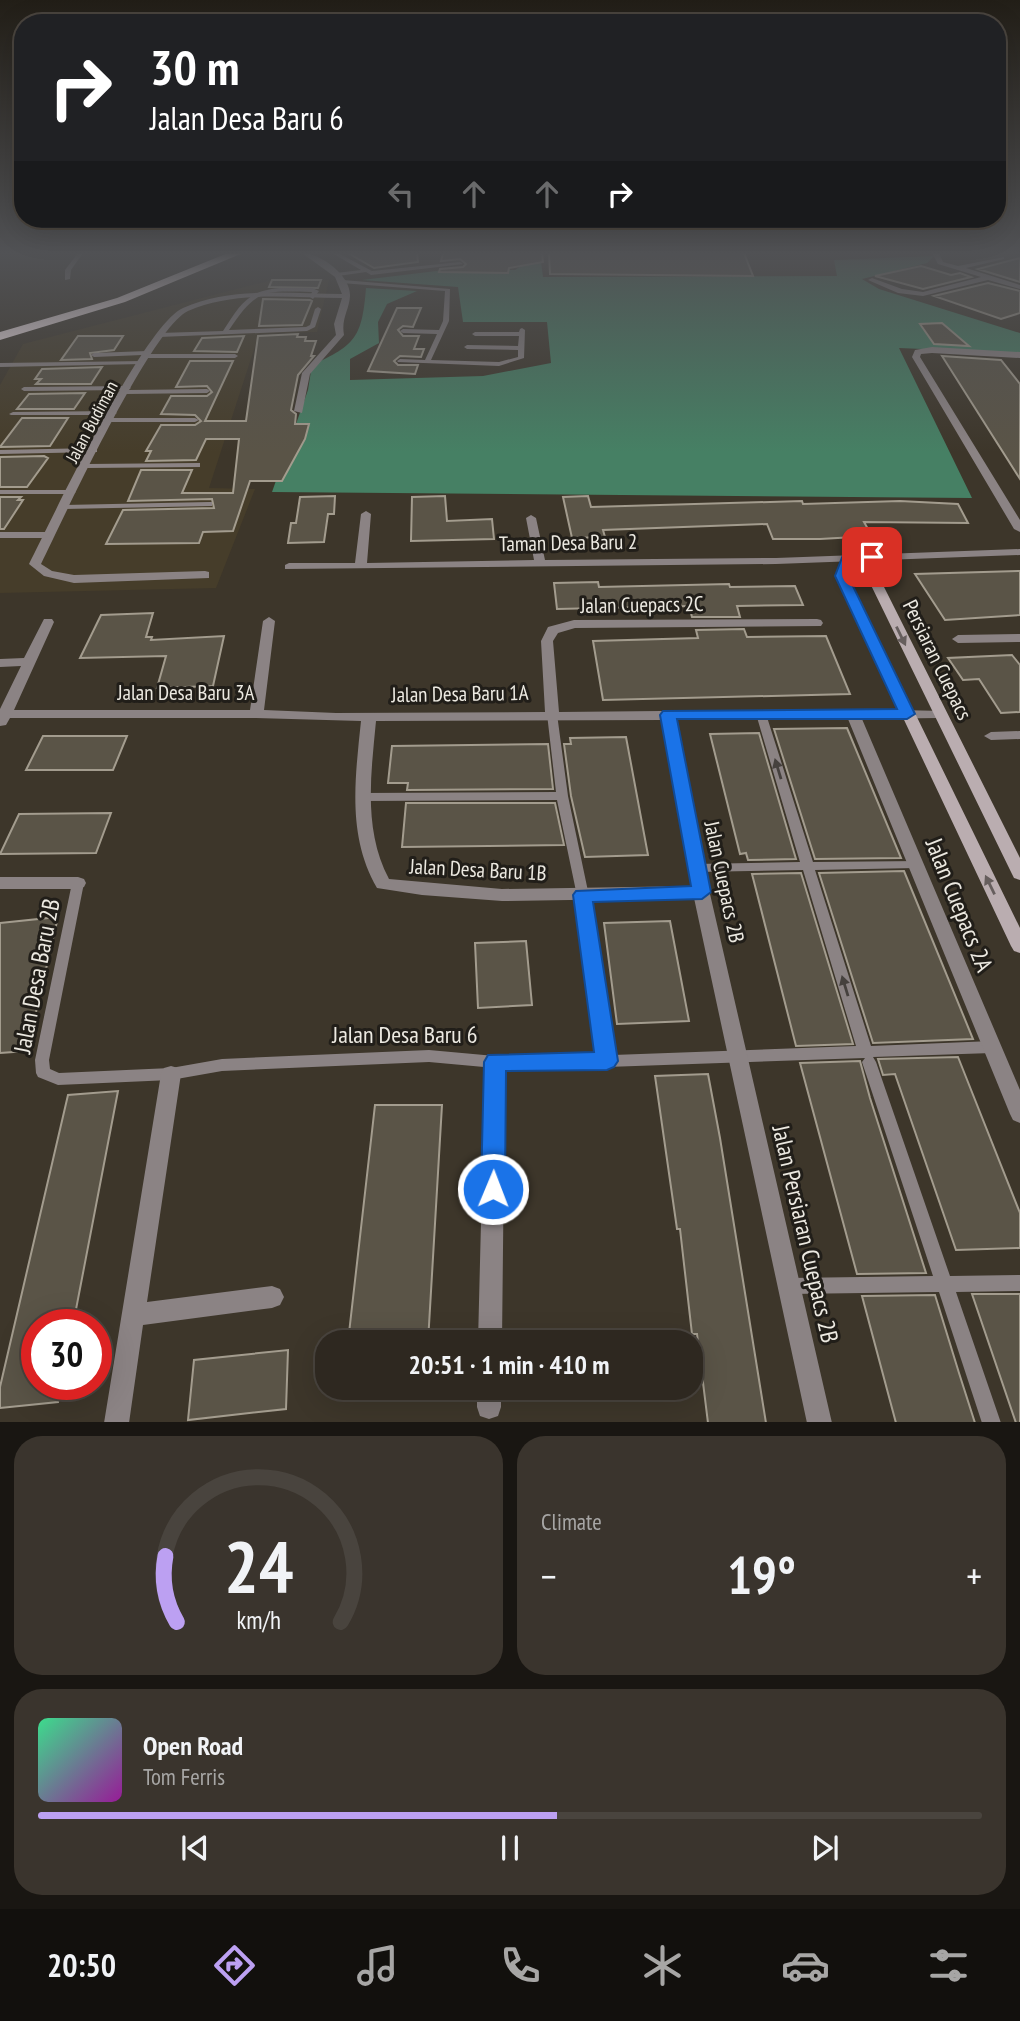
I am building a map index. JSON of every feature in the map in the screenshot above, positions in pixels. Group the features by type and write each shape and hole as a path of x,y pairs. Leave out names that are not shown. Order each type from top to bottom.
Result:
{"highway":[{"path":"0,328 31,319"},
{"path":"0,336 61,319"}],"street":[{"name":"Jalan Budiman","path":"169,319 111,416 35,564 42,572 74,579 205,575"},
{"path":"299,411 306,373 340,335 339,319"},
{"path":"1020,355 932,351 918,352 916,357 1020,529"},
{"path":"361,565 366,514"},
{"path":"531,518 540,562"},
{"name":"Taman Desa Baru 2","path":"289,567 848,558 1020,552"},
{"path":"848,558 842,576 1020,946"},
{"name":"Persiaran Cuepacs","path":"848,558 872,575 1020,874"},
{"path":"256,714 269,621"},
{"path":"2,719 48,622"},
{"name":"Jalan Cuepacs 2C","path":"552,714 547,641 553,630 574,624 817,623"},
{"path":"958,639 1020,638"},
{"path":"0,663 27,662"},
{"name":"Jalan Cuepacs 2A","path":"853,713 1020,1114"},
{"name":"Jalan Desa Baru 3A","path":"2,719 256,714 369,716"},
{"name":"Jalan Desa Baru 1A","path":"369,716 939,714"},
{"name":"Jalan Cuepacs 2B","path":"668,715 696,868 738,1057"},
{"name":"Jalan Desa Baru 1B","path":"369,716 362,797 371,865 383,884 419,890 583,895 702,892"},
{"path":"991,736 1020,735"},
{"path":"0,884 78,883"},
{"name":"Jalan Persiaran Cuepacs 2B","path":"738,1057 820,1422"},
{"path":"490,1330 495,1062"},
{"path":"116,1422 171,1074"},
{"path":"134,1315 272,1297"}],"lane":[{"path":"225,333 234,319"},
{"path":"159,335 307,329 313,326 315,319"},
{"path":"428,360 446,319"},
{"path":"403,331 441,332"},
{"path":"400,361 499,364 520,358 522,332 475,334"},
{"path":"467,347 522,348"},
{"path":"39,356 235,356"},
{"path":"0,365 145,357"},
{"path":"24,389 207,391"},
{"path":"13,414 195,420"},
{"path":"0,452 94,450"},
{"path":"86,466 197,465"},
{"path":"0,492 72,492"},
{"path":"64,507 209,504"},
{"path":"0,535 49,535"},
{"path":"552,714 562,796 583,895 607,1061"},
{"path":"761,714 867,1057 992,1422"},
{"path":"362,797 562,796"},
{"path":"696,868 916,864"},
{"name":"Jalan Desa Baru 2B","path":"78,883 43,1060 43,1073 58,1079 171,1074"},
{"name":"Jalan Desa Baru 6","path":"171,1074 222,1065 429,1056 495,1062 867,1057 992,1047"},
{"path":"790,1286 1020,1283"}],"shaded area":[{"path":"119,319 320,319 317,332 259,334 209,488 255,489 216,588 0,593 0,385 23,344"}],"green space":[{"path":"362,319 379,319 379,343 350,359 350,380 483,376 551,363 547,322 463,322 463,319 976,319 1020,333 1020,353 899,348 972,498 272,492 308,390 312,365 347,345 359,329"}],"building":[{"path":"260,319 304,319 302,325 259,326"},
{"path":"392,319 416,319 413,327 403,326 398,330 403,336 419,336 414,349 424,349 421,357 400,356 394,361 398,365 418,365 415,374 368,371"},
{"path":"942,323 969,346 934,344 920,324"},
{"path":"298,334 297,337 306,337 305,341 316,341 311,356 314,356 298,375 291,410 296,414 295,424 309,424 305,439 282,481 250,481 233,531 203,532 199,543 106,544 123,510 214,508 212,499 128,501 141,470 192,470 182,493 233,493 239,439 206,439 196,460 146,461 151,451 146,451 161,425 195,425 201,421 195,415 161,414 171,396 207,396 212,392 207,386 176,387 190,361 233,361 205,421 246,421 258,336"},
{"path":"78,336 123,336 114,350 90,353 92,359 61,360"},
{"path":"244,336 237,352 194,351 202,338"},
{"path":"942,356 1001,360 1020,384 1020,479"},
{"path":"102,367 91,384 36,384 41,379 35,379 42,369"},
{"path":"85,393 74,409 17,409 29,394"},
{"path":"22,418 68,418 50,446 0,447"},
{"path":"0,457 48,458 27,487 0,487"},
{"path":"335,496 334,514 328,514 324,542 288,543 291,523 296,523 300,497"},
{"path":"445,496 447,521 492,519 494,539 411,541 412,497"},
{"path":"588,496 591,507 802,501 803,504 900,501 958,504 968,523 864,522 872,536 820,539 773,539 767,524 603,530 605,537 572,538 563,497"},
{"path":"0,497 21,497 18,500 23,500 4,529 0,529"},
{"path":"1020,571 1020,615 945,620 915,574"},
{"path":"598,582 599,587 729,584 730,587 795,586 803,605 737,606 740,617 692,617 689,606 557,609 554,583"},
{"path":"153,613 146,637 152,637 151,640 224,636 213,686 157,688 166,656 80,658 101,615"},
{"path":"744,629 747,637 826,636 850,694 603,700 593,641 698,638 696,630"},
{"path":"1012,655 1020,665 1020,712 1001,713 979,679 963,680 948,658"},
{"path":"847,728 901,858 815,859 774,729"},
{"path":"759,733 796,859 748,860 746,853 740,854 710,734"},
{"path":"43,736 127,736 113,770 26,770"},
{"path":"626,737 648,855 585,857 571,796 564,744 571,744 570,738"},
{"path":"548,744 553,789 407,790 408,783 388,783 392,746"},
{"path":"406,803 555,803 564,845 402,847"},
{"path":"111,813 96,853 0,854 19,814"},
{"path":"904,871 973,1039 873,1043 819,873"},
{"path":"801,873 853,1044 796,1046 752,874"},
{"path":"58,917 27,1051 0,1053 0,923"},
{"path":"670,921 689,1021 617,1024 604,923"},
{"path":"526,941 532,1005 478,1008 475,943"},
{"path":"958,1057 1020,1213 1020,1248 956,1250 895,1074 883,1075 878,1059"},
{"path":"860,1061 926,1273 857,1274 800,1063"},
{"path":"708,1074 766,1422 708,1422 703,1383 703,1330 692,1330 680,1229 677,1229 655,1076"},
{"path":"118,1091 76,1309 21,1309 21,1400 58,1402 0,1408 0,1387 68,1095"},
{"path":"375,1105 442,1105 429,1330 349,1330"},
{"path":"972,1294 1020,1294 1020,1422 1016,1422"},
{"path":"935,1295 975,1422 896,1422 862,1296"},
{"path":"288,1350 286,1409 188,1420 194,1360"}],"route":[{"path":"493,1189 495,1062 607,1061 583,895 702,892 668,715 907,714 842,576 848,558 872,557"}]}
